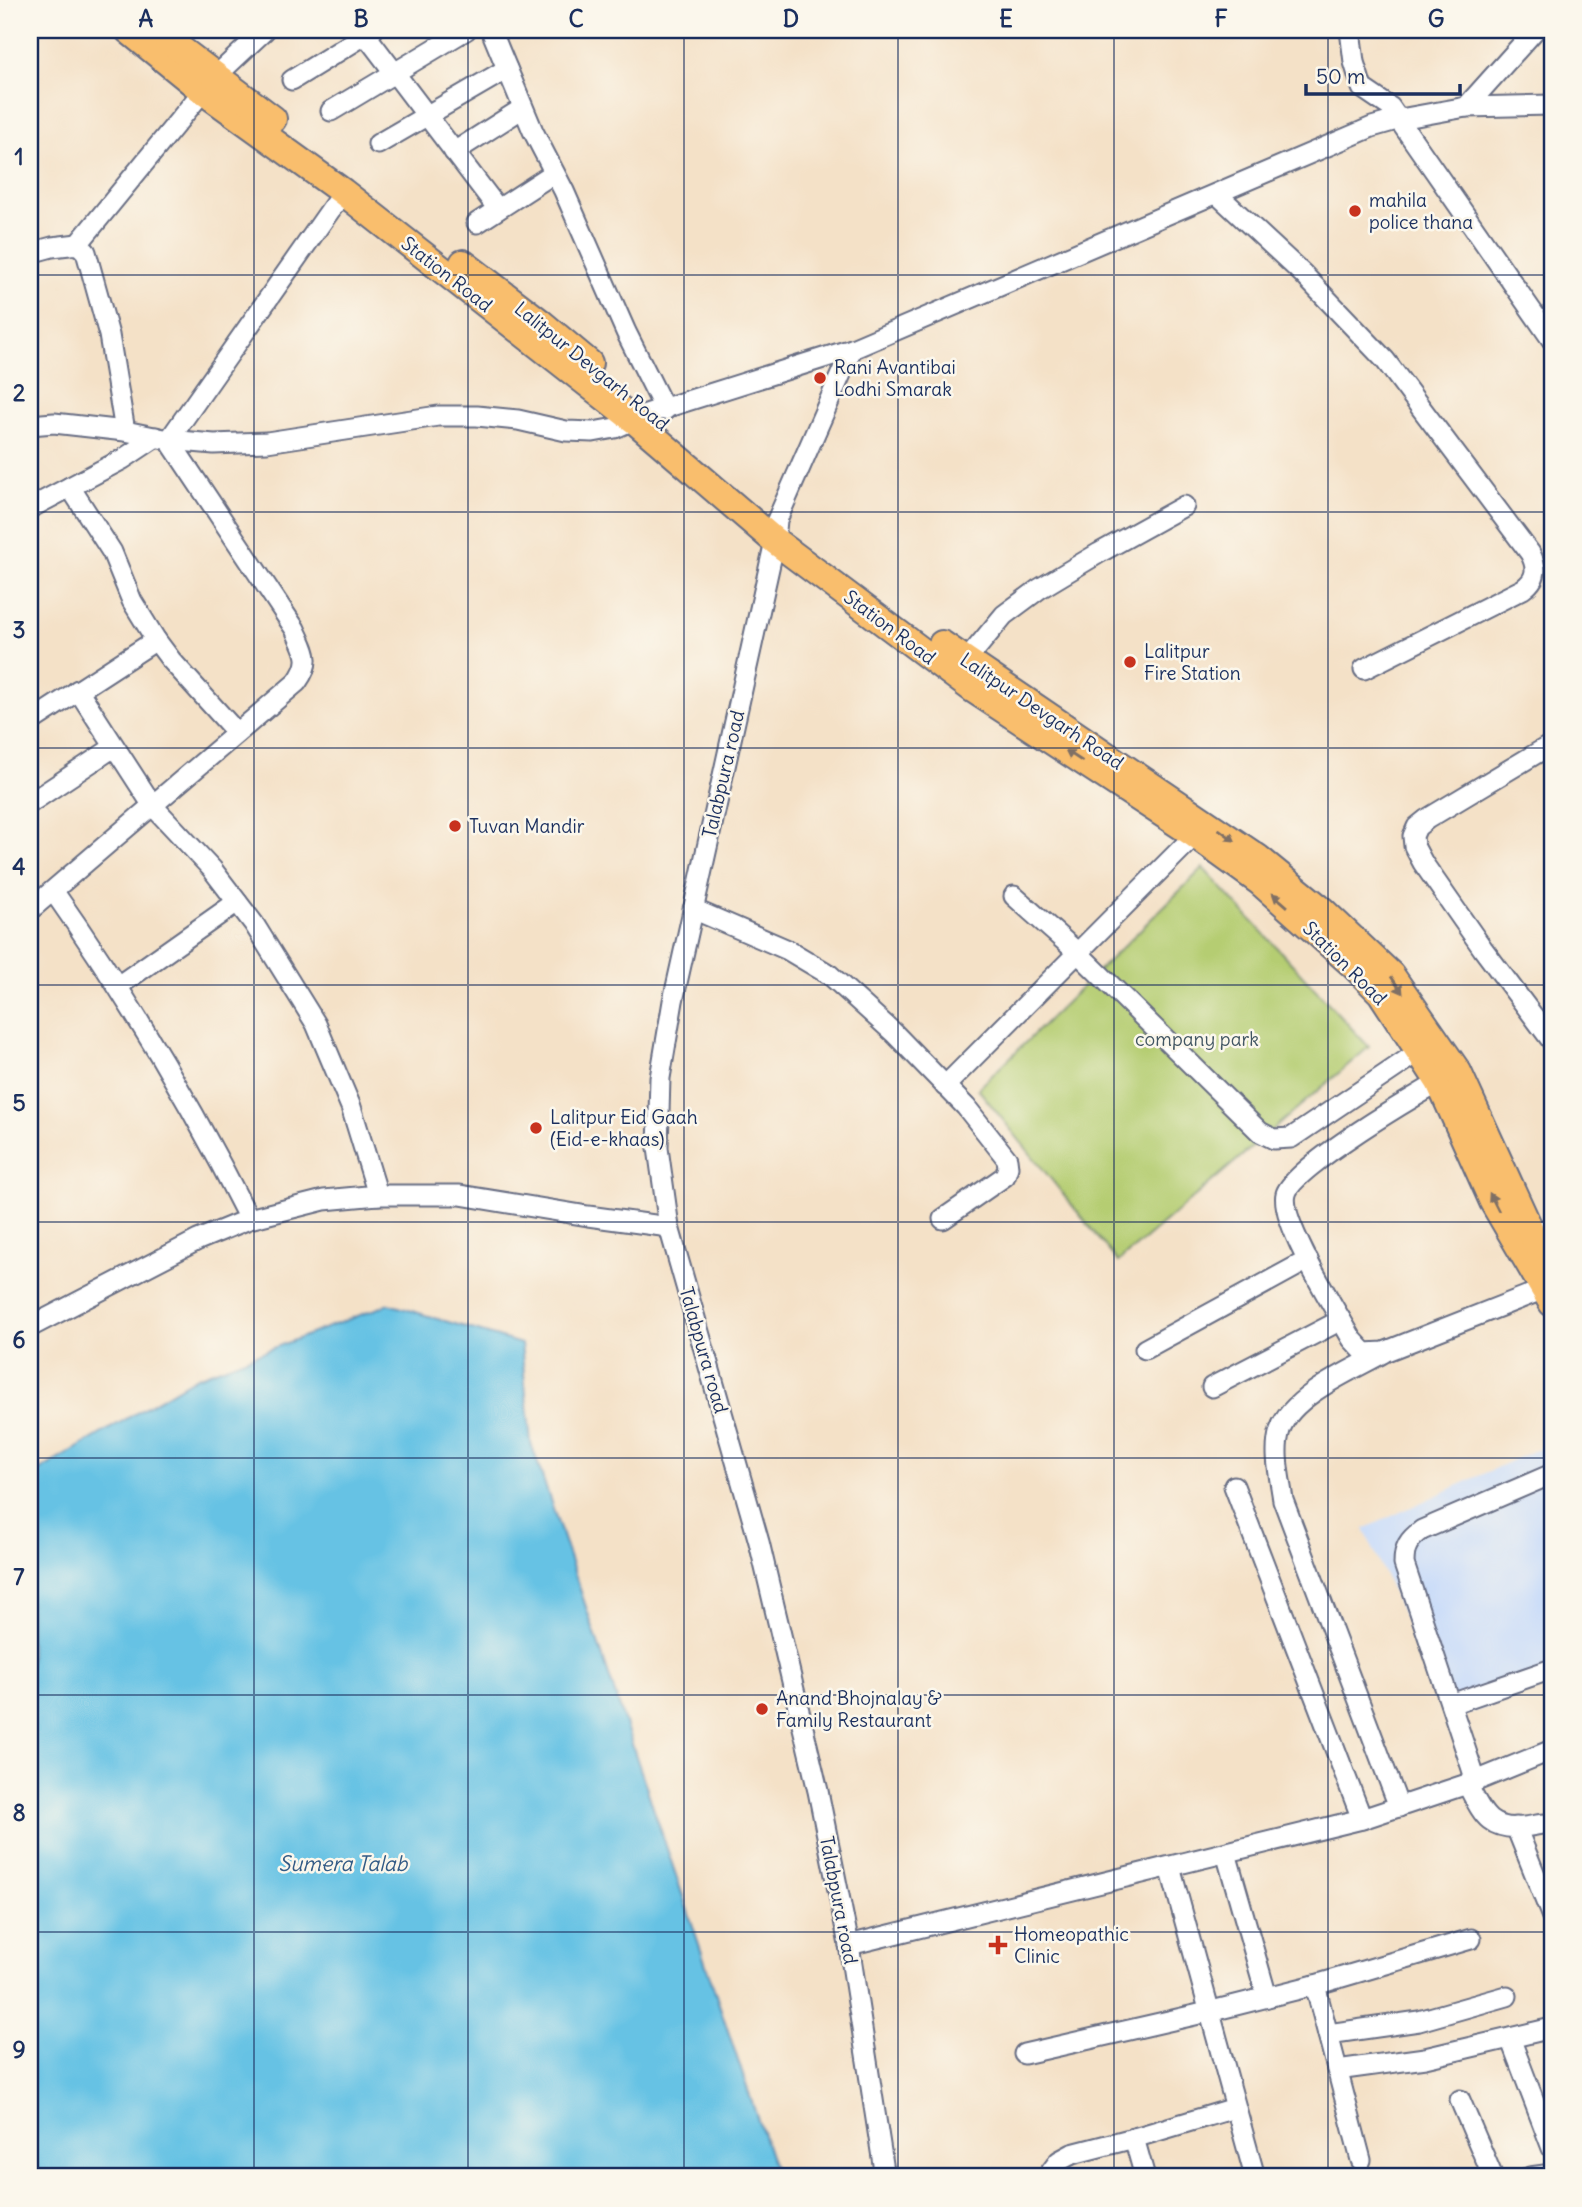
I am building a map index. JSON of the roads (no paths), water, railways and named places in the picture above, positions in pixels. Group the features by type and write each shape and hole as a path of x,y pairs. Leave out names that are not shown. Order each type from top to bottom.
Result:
{"main road":[{"name":"Station Road","path":"128,30 210,83 343,192 649,415"},
{"name":"Lalitpur Devgarh Road","path":"154,30 210,83 540,322 649,415 776,530 966,662 1209,822 1322,910 1391,975 1448,1077 1542,1231 1550,1289"},
{"name":"Station Road","path":"776,530 974,690 1195,835 1260,883 1352,964 1381,993 1420,1051 1448,1077 1493,1202 1550,1289"}],"street":[{"path":"30,253 78,244 210,83 265,30"},
{"path":"331,111 466,30"},
{"path":"491,30 523,108 626,332 649,415"},
{"path":"1350,30 1354,62 1362,89 1381,99 1400,119 1552,340"},
{"path":"1466,107 1535,30"},
{"path":"292,80 367,31 394,72 498,209"},
{"path":"378,144 507,69"},
{"path":"30,425 54,423 214,444 267,442 438,416 518,420 566,430 593,432 615,428 852,349 1373,127 1400,119 1466,107 1552,105"},
{"path":"454,152 523,108"},
{"path":"477,223 554,173"},
{"path":"30,505 34,506 162,439 343,192"},
{"path":"1217,194 1303,274 1385,360 1536,564 1536,574 1531,583 1523,589 1364,669"},
{"path":"78,244 91,263 109,335 125,431"},
{"name":"Talabpura road","path":"852,349 776,530 673,1001 660,1078 658,1148 670,1227 759,1542 818,1791 849,1945 885,2177"},
{"path":"30,910 296,682 305,671 308,658 295,629 162,439"},
{"path":"70,487 112,552 132,601 156,640 237,733"},
{"path":"966,662 1004,615 1039,589 1184,506"},
{"path":"30,722 156,640"},
{"path":"78,690 153,806 212,869 254,924 316,1024 351,1107 378,1195"},
{"path":"1552,744 1427,819 1417,827 1413,836 1423,863 1552,1041"},
{"path":"30,803 114,747"},
{"path":"945,1086 1195,835"},
{"path":"54,892 118,986 206,1132 249,1219"},
{"path":"1014,896 1078,953 1260,1132 1274,1139 1291,1138 1420,1051"},
{"path":"118,986 237,902"},
{"path":"693,909 788,950 830,975 894,1033 1001,1149 1007,1158 1005,1176 943,1219"},
{"path":"1384,1352 1365,1353 1352,1339 1288,1223 1285,1195 1292,1181 1318,1159 1448,1077"},
{"path":"30,1326 198,1240 249,1219 324,1200 378,1195 460,1195 670,1227"},
{"path":"1145,1349 1308,1260"},
{"path":"1399,1807 1283,1500 1277,1458 1280,1430 1292,1410 1310,1395 1384,1352 1550,1289"},
{"path":"1212,1387 1341,1320"},
{"path":"1552,1474 1422,1530 1411,1538 1404,1549 1404,1564 1451,1704 1472,1782 1489,1821 1516,1827 1552,1824"},
{"path":"1234,1486 1362,1819"},
{"path":"1451,1704 1552,1669"},
{"path":"849,1945 1362,1819 1472,1782 1552,1750"},
{"path":"1516,1827 1552,1917"},
{"path":"1226,1853 1267,1997"},
{"path":"1170,1867 1255,2177"},
{"path":"1024,2054 1315,1985 1471,1939"},
{"path":"1315,1985 1361,2160"},
{"path":"1328,2034 1419,2021 1507,1996"},
{"path":"1337,2070 1425,2058 1552,2028"},
{"path":"1510,2038 1552,2148"},
{"path":"1460,2100 1493,2177"},
{"path":"1053,2174 1059,2161 1072,2154 1235,2108"},
{"path":"1134,2138 1145,2177"},
{"path":"1530,2177 1552,2174"}],"water":[{"name":"Sumera Talab","path":"389,1304 521,1344 531,1443 777,2177 30,2177 30,1476 197,1377"}],"place":[{"name":"mahila police thana","path":"1355,211"},
{"name":"Rani Avantibai Lodhi Smarak","path":"820,378"},
{"name":"Lalitpur Fire Station","path":"1130,662"},
{"name":"Tuvan Mandir","path":"455,826"},
{"name":"Lalitpur Eid Gaah (Eid-e-khaas)","path":"536,1128"},
{"name":"Anand Bhojnalay & Family Restaurant","path":"762,1709"},
{"name":"Homeopathic Clinic","path":"998,1945"}],"park label":[{"name":"company park","path":"1197,1039"}]}
